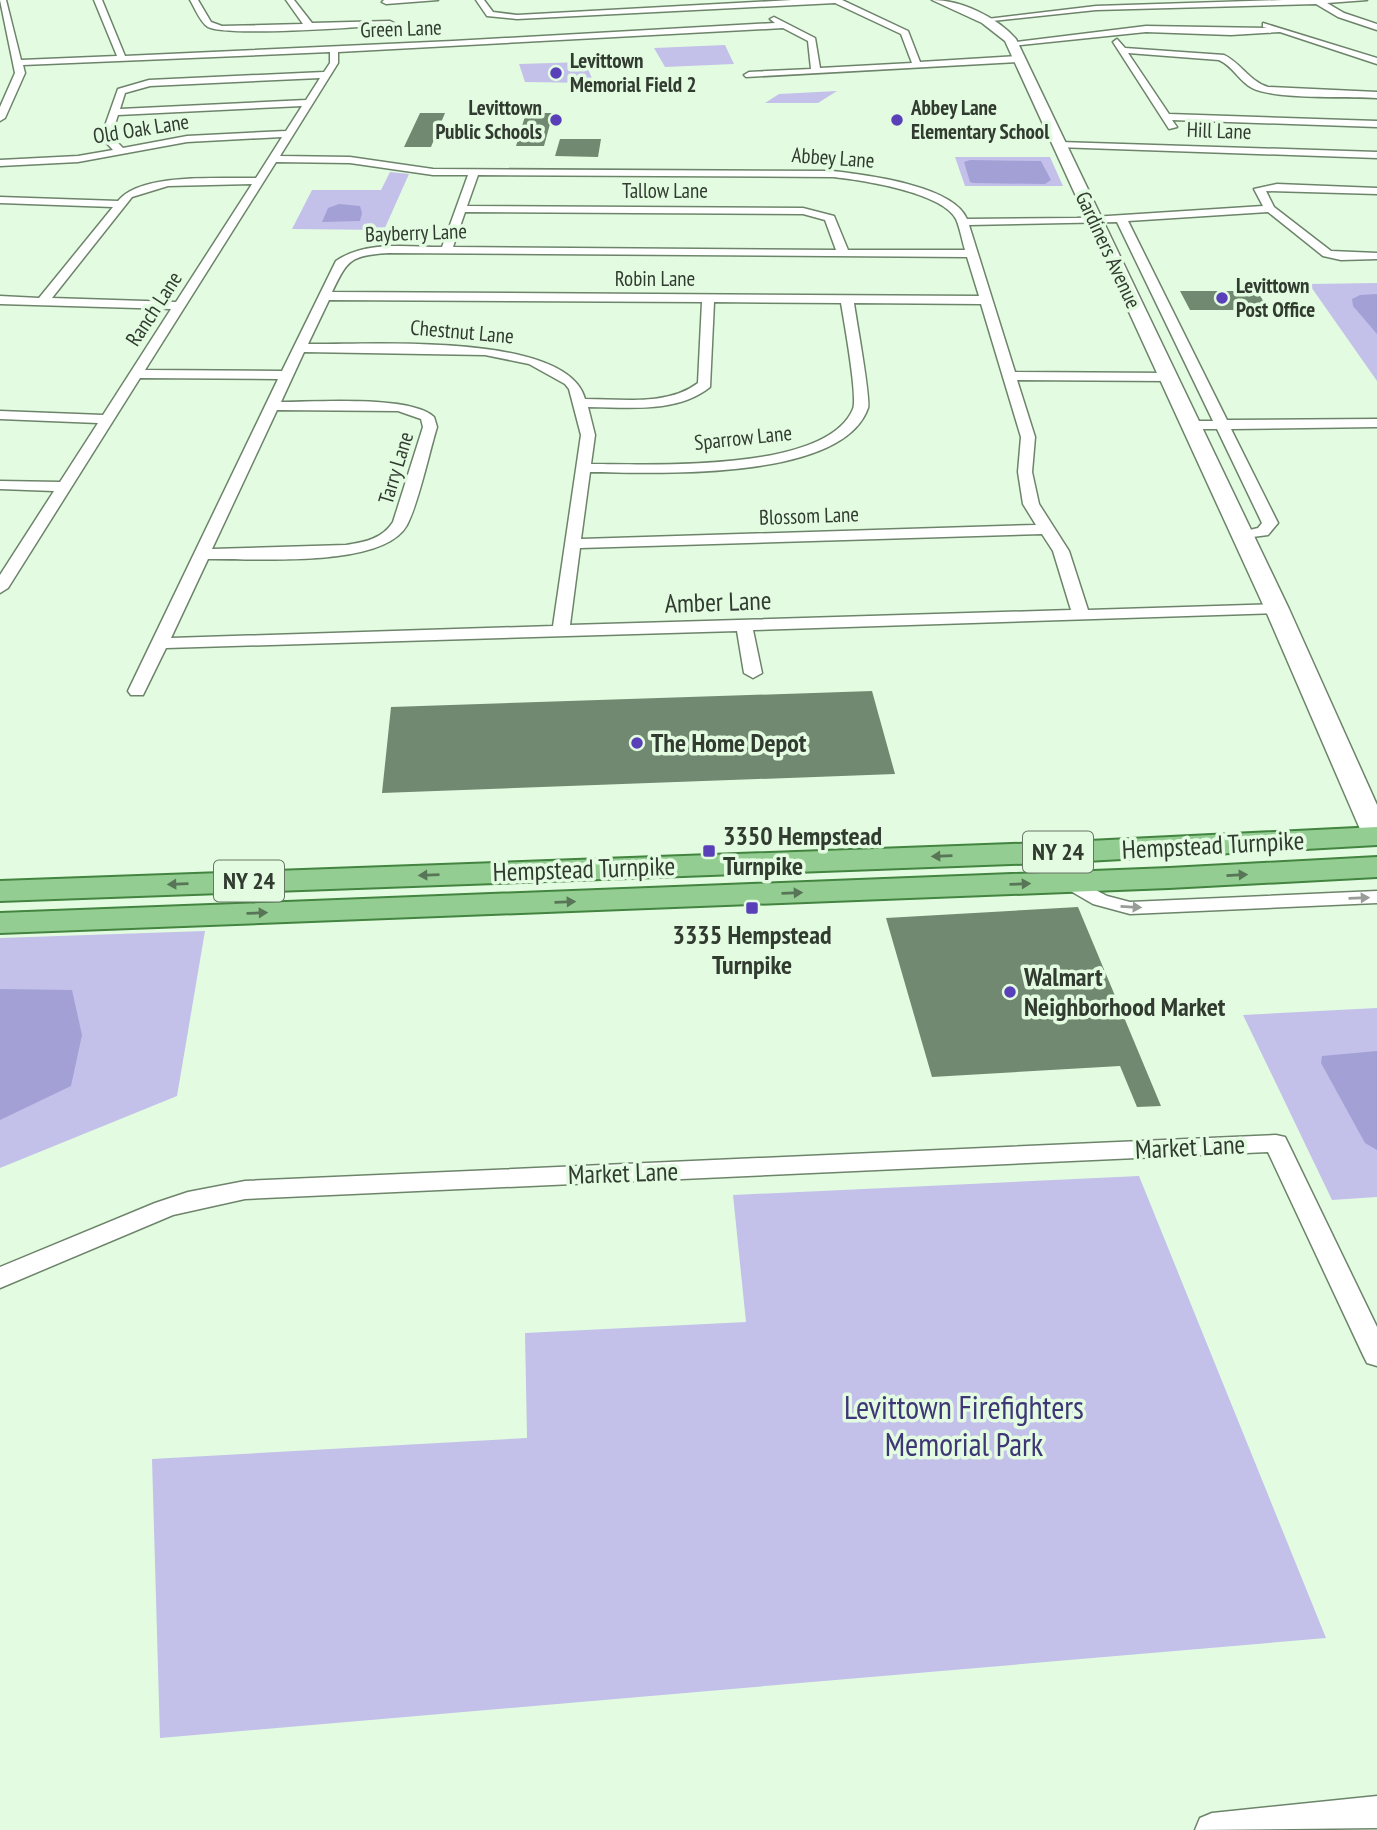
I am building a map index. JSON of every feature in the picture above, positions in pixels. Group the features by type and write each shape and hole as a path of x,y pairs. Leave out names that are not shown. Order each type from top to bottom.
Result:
{"main road":[{"name":"Gardiners Avenue","path":"938,0 984,20 1002,31 1012,43 1278,609 1377,858"},
{"name":"Hempstead Turnpike","path":"0,891 1057,852 1377,858"},
{"name":"Hempstead Turnpike","path":"0,923 1069,882 1377,858"}],"street":[{"path":"0,118 19,80 18,63 3,17 2,0"},
{"path":"98,0 122,58"},
{"path":"194,0 208,24 215,28 390,23"},
{"path":"290,0 310,27"},
{"path":"392,47 386,1 434,0"},
{"path":"480,0 490,13 508,17 836,0 905,33 917,65"},
{"path":"984,20 1060,12 1363,0"},
{"path":"1318,2 1341,15 1375,25"},
{"path":"1230,4 1247,16"},
{"path":"748,5 812,40 816,71"},
{"path":"1049,6 1060,12"},
{"path":"1256,21 1377,61"},
{"name":"Green Lane","path":"18,63 392,47 786,25"},
{"path":"1012,43 1155,29 1231,32 1280,30"},
{"path":"1104,33 1117,41 1186,149"},
{"name":"Ranch Lane","path":"0,588 334,63 334,49"},
{"path":"1123,50 1221,57 1232,63 1251,85 1267,90 1377,95"},
{"path":"749,75 1020,59"},
{"path":"120,151 106,137 121,91 141,84 326,75"},
{"path":"114,112 308,103"},
{"path":"1166,117 1377,124"},
{"name":"Old Oak Lane","path":"0,163 55,162 187,139 288,134"},
{"name":"Hill Lane","path":"1060,145 1377,155"},
{"name":"Abbey Lane","path":"273,159 350,160 412,171 858,176 889,182 941,201 955,209 963,222"},
{"path":"446,251 474,172"},
{"path":"42,302 121,204 135,192 167,183 258,181"},
{"path":"1377,191 1259,190 1270,209 1327,254 1341,257 1377,256"},
{"path":"0,200 121,204"},
{"name":"Tallow Lane","path":"461,209 803,211 830,218 843,253"},
{"path":"1081,615 1061,551 1031,504 1025,472 1028,437 970,254 963,222 1094,220 1270,209"},
{"name":"Gardiners Avenue","path":"1121,218 1270,523 1263,532 1243,536"},
{"name":"Bayberry Lane","path":"137,691 340,263 357,254 388,250 970,254"},
{"name":"Robin Lane","path":"324,296 986,300"},
{"path":"579,403 670,400 693,394 700,389 705,384 708,298"},
{"name":"Sparrow Lane","path":"584,468 763,462 814,450 844,435 856,423 862,406 847,299"},
{"path":"0,300 179,306"},
{"name":"Chestnut Lane","path":"300,348 446,348 504,354 533,361 559,373 576,389 588,435 561,631"},
{"path":"136,374 286,375"},
{"path":"1010,376 1168,377"},
{"name":"Tarry Lane","path":"202,554 353,549 383,541 395,533 401,522 430,427 427,417 398,407 273,405"},
{"path":"0,415 107,419"},
{"path":"1191,425 1377,424"},
{"path":"0,485 64,487"},
{"name":"Blossom Lane","path":"573,544 1047,529"},
{"name":"Amber Lane","path":"160,643 1278,609"},
{"path":"744,625 753,673"},
{"name":"Market Lane","path":"0,1278 164,1209 188,1201 245,1190 1276,1143 1369,1319"},
{"path":"1369,1319 1377,1355"},
{"path":"1212,1830 1377,1812"}],"green space":[{"path":"725,45 734,64 665,67 654,48"},
{"name":"Levittown Memorial Field 2","path":"585,62 594,83 525,82 519,64"},
{"path":"837,91 818,103 765,103 779,94"},
{"path":"955,157 1050,157 1063,186 965,186"},
{"path":"390,172 409,174 384,230 292,229 312,190 381,190"},
{"path":"1377,283 1377,381 1309,284"},
{"path":"205,931 177,1096 0,1168 0,938"},
{"path":"1377,1008 1377,1197 1332,1200 1243,1015"},
{"name":"Levittown Firefighters Memorial Park","path":"1139,1176 1326,1638 160,1738 152,1459 527,1438 525,1333 746,1322 733,1195"}],"shaded area":[{"path":"1041,161 1051,180 1045,184 973,183 970,182 964,162"},
{"path":"339,204 360,206 360,221 322,222 328,208"},
{"path":"1377,294 1377,334 1353,306 1352,299 1360,295"},
{"path":"0,989 72,990 82,1035 71,1086 0,1120"},
{"path":"1377,1051 1377,1150 1365,1143 1321,1063 1322,1056"}],"building":[{"path":"420,113 445,113 431,147 404,147"},
{"path":"526,113 553,113 544,146 516,146"},
{"path":"560,139 601,139 598,157 555,156"},
{"name":"Levittown Post Office","path":"1180,291 1257,291 1269,310 1190,310"},
{"name":"The Home Depot","path":"872,691 895,774 382,793 391,707"},
{"name":"Walmart Neighborhood Market","path":"1078,907 1161,1106 1137,1107 1120,1066 932,1077 886,918"}],"place":[{"name":"Levittown Memorial Field 2","path":"556,73"},
{"name":"Levittown Public Schools","path":"556,120"},
{"name":"Abbey Lane Elementary School","path":"897,120"},
{"name":"Levittown Post Office","path":"1222,298"},
{"name":"The Home Depot","path":"637,743"},
{"name":"3350 Hempstead Turnpike","path":"709,851"},
{"name":"3335 Hempstead Turnpike","path":"752,908"},
{"name":"Walmart Neighborhood Market","path":"1010,992"}]}
